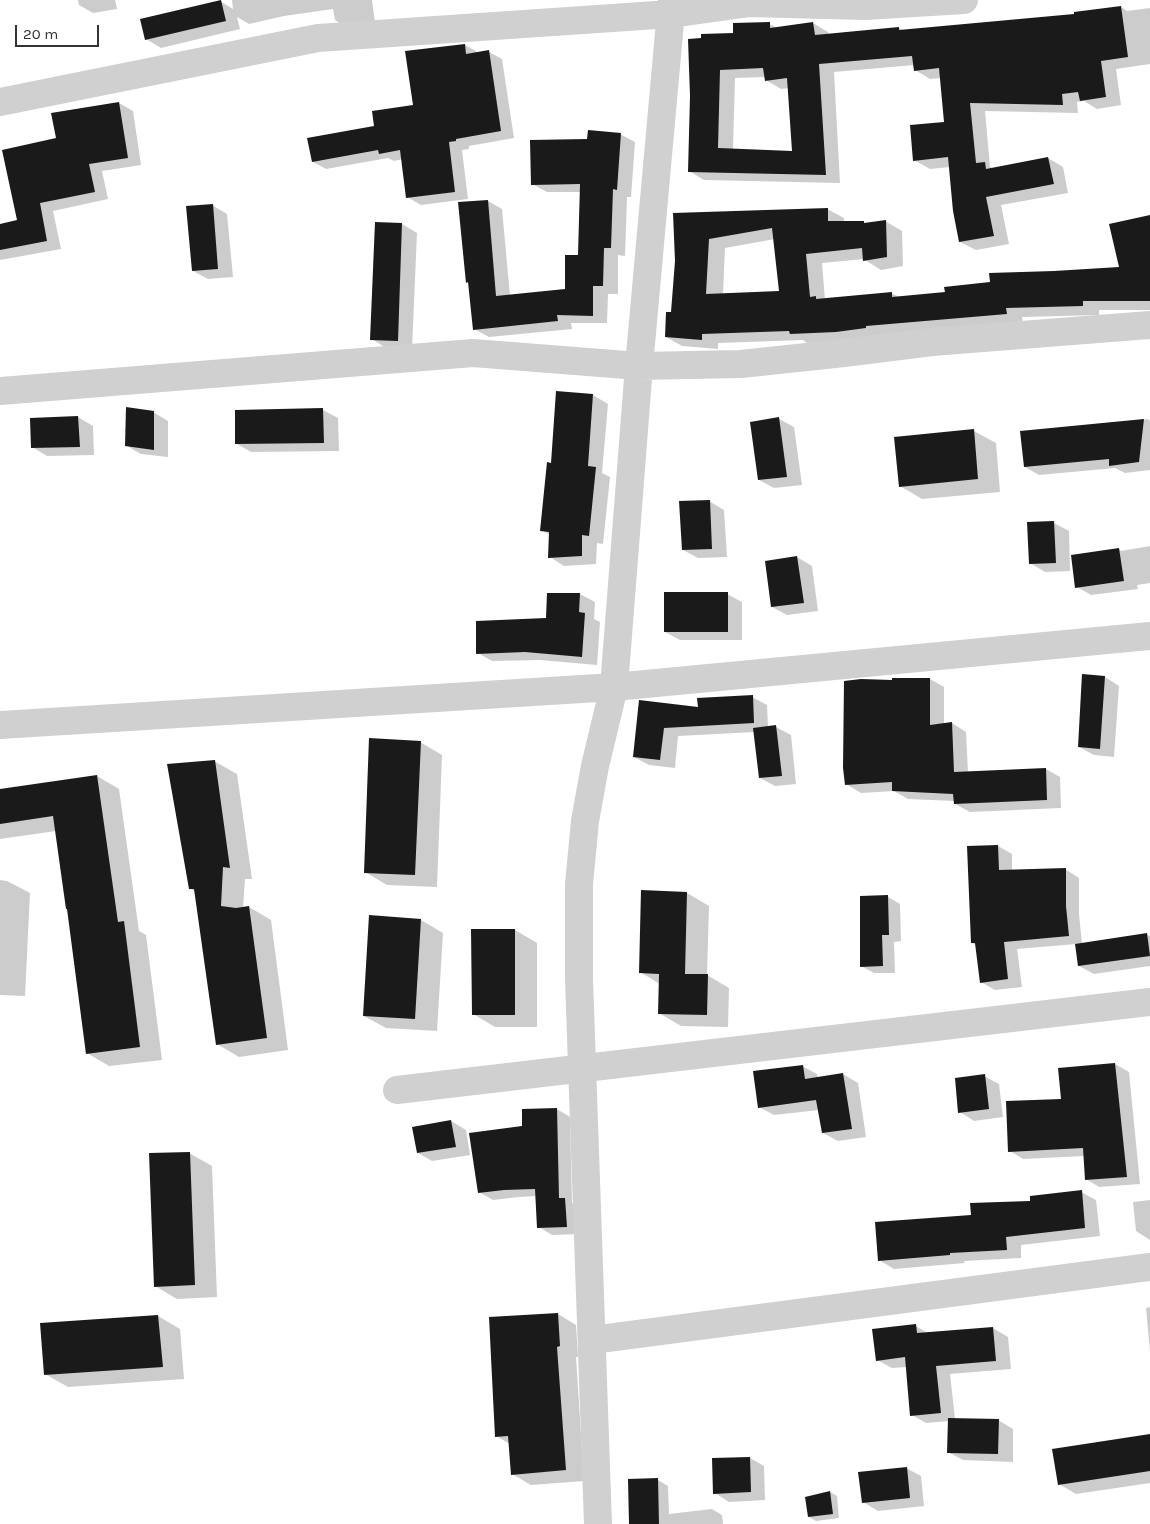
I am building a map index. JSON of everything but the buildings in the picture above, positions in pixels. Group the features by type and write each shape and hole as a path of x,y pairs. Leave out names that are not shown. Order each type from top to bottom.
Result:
{"street":[{"path":"0,102 318,38 671,7 750,3 865,6 964,0"},
{"path":"598,1524 580,979 579,884 585,821 614,687 639,366 671,7"},
{"path":"0,391 473,353 639,366 741,364 932,342 1150,325"},
{"path":"0,725 614,687 1150,636"},
{"path":"397,1090 1150,1002"},
{"path":"592,1340 1150,1267"}]}
